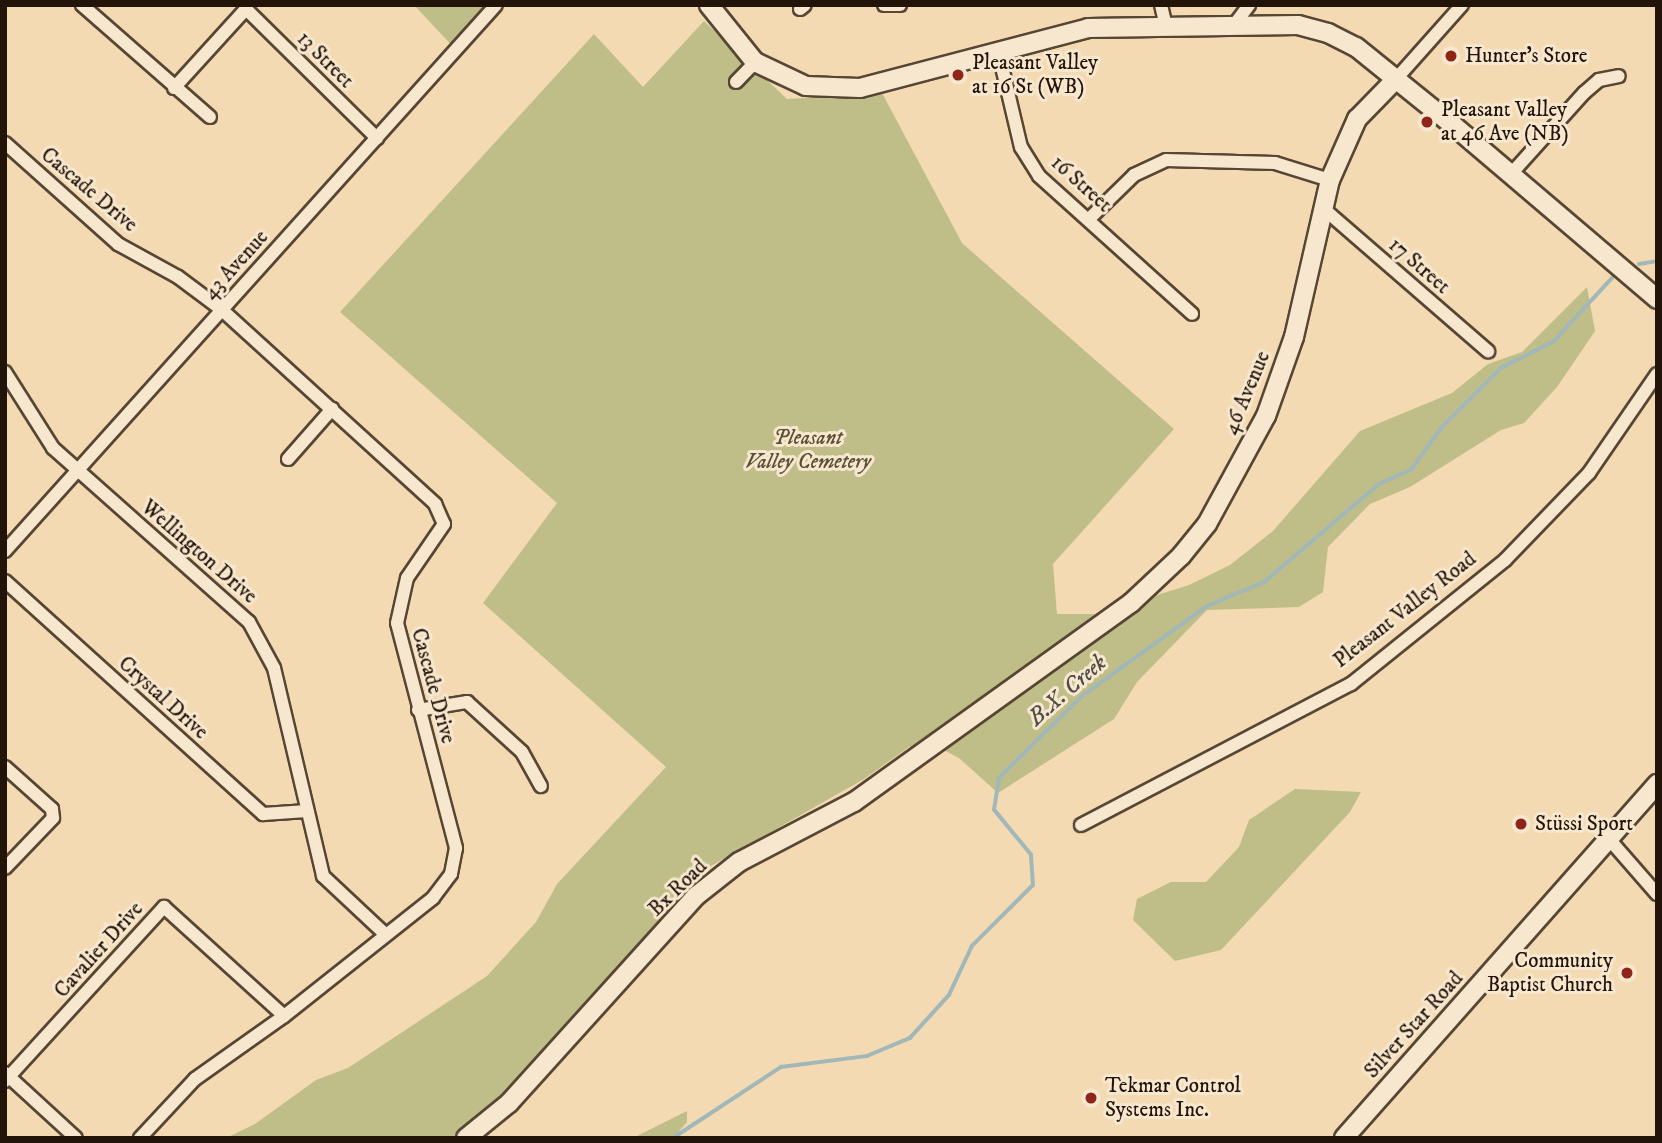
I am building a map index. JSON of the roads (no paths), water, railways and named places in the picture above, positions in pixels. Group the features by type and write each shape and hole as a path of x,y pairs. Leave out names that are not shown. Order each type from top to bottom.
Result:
{"street":[{"path":"82,5 210,117"},
{"name":"43 Avenue","path":"5,551 496,5"},
{"path":"709,5 755,62 806,86 860,88 1088,28 1298,25 1328,33 1356,47 1396,79 1657,299"},
{"path":"884,5 900,5"},
{"path":"1161,5 1166,26"},
{"path":"1234,25 1248,5"},
{"name":"46 Avenue","path":"964,723 1131,603 1207,524 1266,416 1294,337 1330,180 1357,118 1462,5"},
{"name":"13 Street","path":"174,88 246,9 377,138"},
{"name":"16 Street","path":"998,50 1021,148 1039,176 1090,218 1192,314"},
{"path":"736,82 755,62"},
{"path":"1511,174 1584,93 1599,80 1619,76"},
{"name":"Cascade Drive","path":"5,143 118,244 178,276 221,309 435,504 444,524 407,578 397,623 456,848 451,874 433,898 284,1016 195,1079 140,1138"},
{"path":"1090,218 1134,175 1166,160 1275,163 1330,180"},
{"name":"17 Street","path":"1325,210 1488,351"},
{"name":"Wellington Drive","path":"5,372 52,447 249,622 274,668 323,876 386,935"},
{"name":"Pleasant Valley Road","path":"1081,825 1351,684 1505,560 1589,473 1657,374"},
{"path":"288,459 332,409"},
{"name":"Crystal Drive","path":"5,581 263,814 307,811"},
{"path":"418,710 467,702 522,751 541,786"},
{"name":"Bx Road","path":"466,1138 509,1103 696,897 739,862 854,802 964,723"},
{"path":"5,767 52,809 53,818 5,868"},
{"name":"Silver Star Road","path":"1344,1138 1657,784"},
{"path":"1609,839 1657,894"},
{"name":"Cavalier Drive","path":"7,1077 164,907 284,1016"},
{"path":"7,1077 76,1138"}],"waterway":[{"name":"B.X. Creek","path":"1639,264 1657,261"},
{"name":"B.X. Creek","path":"673,1138 781,1067 867,1056 910,1038 949,995 972,946 1033,885 1031,855 994,810 999,778 1081,697 1207,606 1264,582 1379,484 1411,470 1442,427 1501,368 1553,342 1612,278"}],"place":[{"name":"Hunter's Store","path":"1451,56"},
{"name":"Pleasant Valley at 16 St (WB)","path":"958,75"},
{"name":"Pleasant Valley at 46 Ave (NB)","path":"1427,122"},
{"name":"Stüssi Sport","path":"1521,824"},
{"name":"Community Baptist Church","path":"1627,973"},
{"name":"Tekmar Control Systems Inc.","path":"1091,1098"}],"park label":[{"name":"Pleasant Valley Cemetery","path":"808,450"}]}
